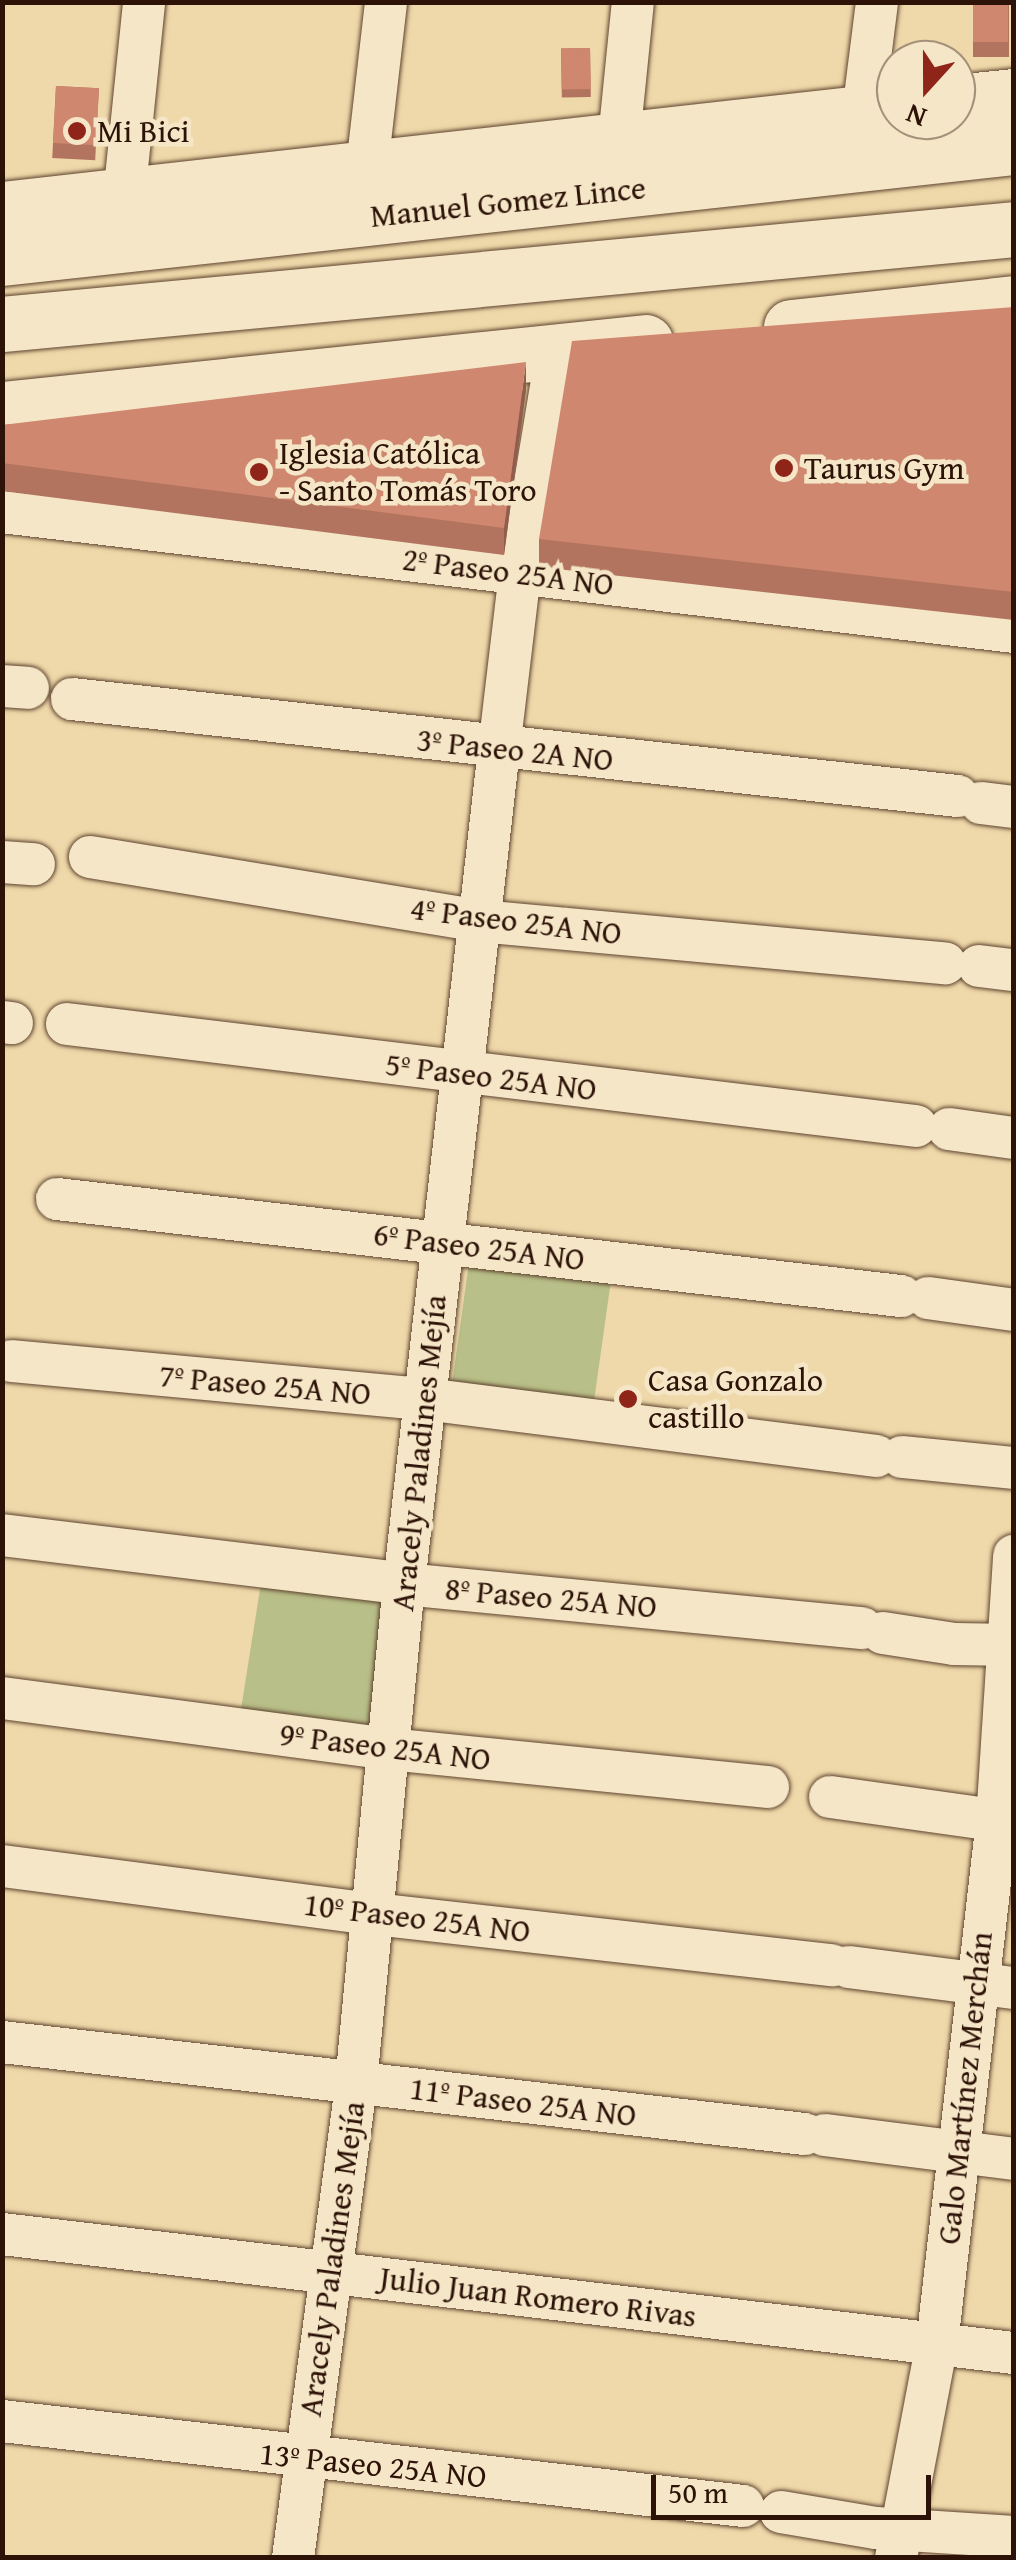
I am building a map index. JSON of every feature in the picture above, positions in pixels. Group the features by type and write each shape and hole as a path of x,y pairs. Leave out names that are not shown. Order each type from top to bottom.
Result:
{"main road":[{"path":"976,100 1014,96"},
{"name":"Manuel Gomez Lince","path":"2,209 876,111"},
{"name":"Manuel Gomez Lince","path":"2,258 1014,147"},
{"path":"2,324 1014,228"},
{"path":"2,408 1014,303"}],"street":[{"path":"124,197 144,2"},
{"path":"367,167 386,2"},
{"path":"619,139 633,2"},
{"path":"877,2 878,40"},
{"name":"Aracely Paladines Mejía","path":"293,2558 356,2083 404,1584 499,748 520,574 558,351"},
{"name":"2º Paseo 25A NO","path":"2,512 1014,632"},
{"name":"3º Paseo 2A NO","path":"72,699 984,802"},
{"name":"4º Paseo 25A NO","path":"90,857 480,921 979,967"},
{"name":"5º Paseo 25A NO","path":"68,1024 1014,1138"},
{"name":"6º Paseo 25A NO","path":"57,1199 1014,1310"},
{"name":"7º Paseo 25A NO","path":"12,1362 425,1399 889,1457 1014,1468"},
{"name":"8º Paseo 25A NO","path":"2,1535 404,1584 872,1631 954,1644 1009,1644"},
{"name":"Galo Martínez Merchán","path":"898,2544 937,2344 957,2154 995,1987 1014,1556"},
{"name":"9º Paseo 25A NO","path":"2,1698 388,1749 768,1787"},
{"path":"830,1797 924,1807 1005,1822"},
{"name":"10º Paseo 25A NO","path":"2,1866 995,1987"},
{"name":"11º Paseo 25A NO","path":"2,2042 1014,2159"},
{"name":"Julio Juan Romero Rivas","path":"2,2234 1014,2352"},
{"name":"13º Paseo 25A NO","path":"2,2420 762,2509 898,2544 1014,2537"}],"green space":[{"path":"469,1263 611,1283 594,1404 452,1384"},
{"path":"261,1583 393,1604 373,1734 240,1713"}],"building":[{"path":"973,2 1008,2 1008,42 973,40"},
{"path":"590,48 591,89 562,89 561,49"},
{"name":"Mi Bici","path":"56,86 99,88 96,145 53,143"},
{"name":"Taurus Gym","path":"1014,307 1014,592 539,539 572,341"},
{"name":"Iglesia Católica - Santo Tomás Toro","path":"526,362 504,528 2,463 2,425"}],"place":[{"name":"Mi Bici","path":"77,131"},
{"name":"Taurus Gym","path":"784,468"},
{"name":"Iglesia Católica - Santo Tomás Toro","path":"259,472"},
{"name":"Casa Gonzalo castillo","path":"628,1399"}]}
